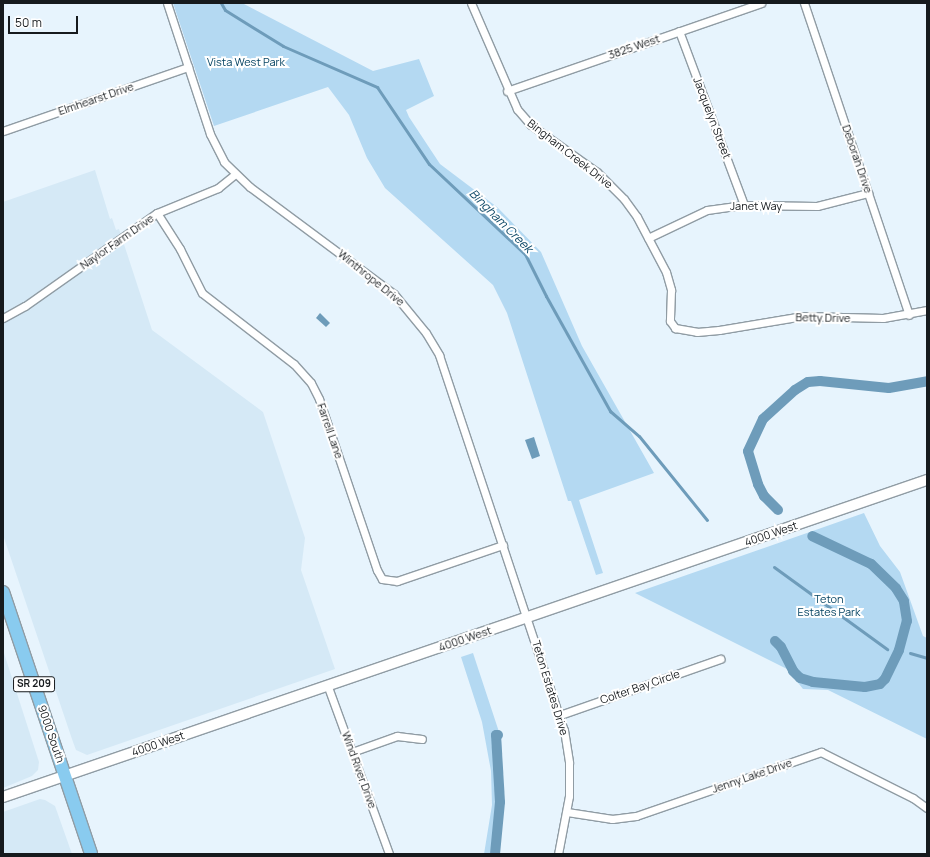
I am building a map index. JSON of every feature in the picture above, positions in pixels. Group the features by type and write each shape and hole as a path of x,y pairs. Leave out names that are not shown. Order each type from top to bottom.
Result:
{"main road":[{"name":"4000 West","path":"3,797 927,480"},
{"name":"9000 South","path":"3,592 91,854"}],"street":[{"name":"Winthrope Drive","path":"167,3 217,149 235,174 394,294 426,333 448,379 527,618"},
{"name":"Bingham Creek Drive","path":"471,3 507,91 517,109 531,125 611,185 628,205 648,238 668,278 672,325"},
{"name":"3825 West","path":"507,91 761,3"},
{"name":"Deborah Drive","path":"804,3 909,314"},
{"name":"Jacquelyn Street","path":"679,31 744,205"},
{"name":"Elmhearst Drive","path":"3,131 188,67"},
{"name":"Naylor Farm Drive","path":"3,318 25,306 157,213 218,188 235,174"},
{"name":"Janet Way","path":"648,238 707,210 744,205 817,206 868,193"},
{"name":"Farrell Lane","path":"157,213 180,249 202,293 294,364 311,383 319,399 377,570 382,579 397,581 504,545"},
{"name":"Betty Drive","path":"672,325 675,328 697,332 790,317 883,318 927,310"},
{"name":"Teton Estates Drive","path":"527,618 560,715 569,763 567,812 558,854"},
{"name":"Colter Bay Circle","path":"560,715 720,659"},
{"name":"Wind River Drive","path":"328,686 389,854"},
{"path":"352,752 397,736 422,738"},
{"name":"Jenny Lake Drive","path":"567,812 612,819 636,816 821,752 912,798 927,808"}],"shaded area":[{"path":"95,170 110,219 112,218 116,230 119,229 152,330 263,412 305,538 301,570 335,669 87,755 76,750 3,535 3,202"},
{"path":"320,313 330,323 326,327 316,318"},
{"path":"534,437 540,456 532,459 525,440"},
{"path":"3,650 39,762 38,770 32,776 3,788"},
{"path":"40,799 45,800 55,806 72,854 3,854 3,812"}],"green space":[{"name":"Vista West Park","path":"173,3 242,3 373,71 419,59 434,96 406,110 409,117 440,164 497,207 541,252 582,346 654,473 579,500 603,573 596,575 571,501 568,501 507,313 493,285 385,188 367,158 349,115 328,87 214,126"},
{"name":"Teton Estates Park","path":"864,513 880,546 900,572 923,636 927,638 927,739 828,690 803,689 787,669 635,593"},
{"path":"473,653 501,738 504,804 498,854 484,854 492,805 491,771 482,722 461,657"}],"waterway":[{"name":"Bingham Creek","path":"221,3 225,10 283,46 377,87 429,164 525,254 546,296 610,411 639,436 707,520"},
{"path":"778,510 764,496 758,484 748,451 763,419 795,390 808,382 820,381 889,388 927,381"},
{"name":"Bingham Creek","path":"775,641 781,647 793,671 800,678 813,682 865,687 880,684 885,679 899,650 907,621 904,601 896,588 871,564 812,536"},
{"name":"Bingham Creek","path":"774,567 887,649"},
{"name":"Bingham Creek","path":"910,653 927,658"},
{"path":"495,854 500,802 496,735 498,735"}]}
